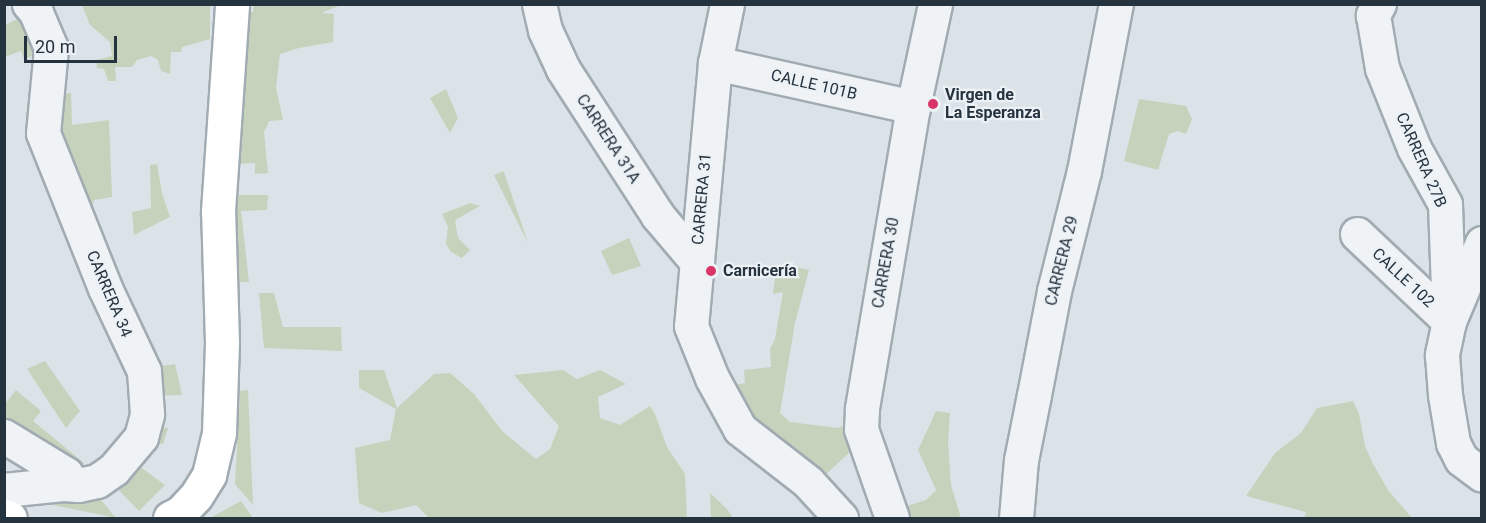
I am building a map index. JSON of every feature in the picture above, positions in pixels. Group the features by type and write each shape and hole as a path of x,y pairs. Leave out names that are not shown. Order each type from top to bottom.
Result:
{"main road":[{"path":"170,519 180,513 196,496 209,475 219,433 222,342 218,211 232,4"},
{"path":"4,516 10,519"}],"street":[{"name":"CARRERA 34","path":"4,490 97,481 114,469 141,437 146,427 144,371 105,288 43,133 51,48 36,12 29,4"},
{"name":"CARRERA 31A","path":"539,4 545,30 563,69 658,216 697,262"},
{"name":"CARRERA 31","path":"727,4 715,63 691,326 712,378 740,429 807,482 841,519"},
{"name":"CARRERA 30","path":"892,519 861,429 862,408 913,107 934,4"},
{"name":"CARRERA 29","path":"1016,519 1021,460 1031,406 1054,291 1084,171 1116,4"},
{"name":"CARRERA 27B","path":"1379,4 1373,15 1382,68 1414,148 1445,204 1463,312"},
{"name":"CALLE 101B","path":"715,63 913,107"},
{"name":"CALLE 102","path":"1356,234 1463,312"},
{"path":"1482,243 1463,312 1442,355 1445,395 1454,443 1461,459 1482,475"},
{"path":"4,436 66,474 70,484"}],"green space":[{"path":"82,5 210,5 210,39 182,47 181,52 171,52 170,74 161,71 158,60 151,56 137,60 132,67 115,67 116,81 108,81 104,69 97,68 96,60 112,56 110,42 90,25"},
{"path":"254,5 341,5 321,13 334,14 333,42 280,54 276,88 283,120 269,121 264,132 268,173 255,174 255,163 235,164 241,12 253,12"},
{"path":"24,16 39,53 24,59 21,51 5,57 5,25"},
{"path":"446,89 458,118 450,133 430,98"},
{"path":"71,93 72,125 109,120 112,197 94,200 87,226 49,129 52,94"},
{"path":"1139,99 1186,106 1192,119 1186,134 1178,131 1169,134 1158,170 1124,161"},
{"path":"157,164 162,193 170,217 134,235 132,212 151,208 150,165"},
{"path":"504,172 528,243 494,175"},
{"path":"231,195 268,195 267,210 241,211 249,282 238,282"},
{"path":"470,203 480,206 455,220 458,238 470,250 462,258 451,252 446,244 448,227 442,214"},
{"path":"629,238 641,266 612,275 601,251"},
{"path":"791,266 809,270 795,323 780,413 790,422 838,428 843,426 851,451 822,478 749,416 726,387 745,383 744,370 771,367 770,349 775,339 783,292 773,294 775,277 784,278"},
{"path":"259,293 274,293 283,327 341,327 342,351 264,348"},
{"path":"45,361 80,411 66,428 27,369"},
{"path":"175,364 182,395 157,396 154,426 168,428 163,444 153,442 139,466 165,485 139,511 110,481 148,368"},
{"path":"359,370 384,370 397,408 434,374 450,373 474,394 503,432 536,459 550,449 559,426 514,375 563,370 577,379 600,370 626,384 598,397 600,418 620,425 650,406 655,414 667,447 685,474 687,518 429,518 416,505 382,513 359,503 355,448 390,440 396,409 359,388"},
{"path":"16,390 41,411 33,421 84,463 74,475 5,417 5,404"},
{"path":"248,390 253,505 235,484 240,391"},
{"path":"1353,401 1359,414 1365,446 1373,464 1388,490 1412,518 1304,518 1306,512 1246,496 1275,453 1301,433 1317,408"},
{"path":"936,411 950,413 948,443 951,485 961,518 903,518 899,511 926,500 936,490 918,450"},
{"path":"92,489 116,518 53,505"},
{"path":"710,493 727,509 732,516 730,518 711,518"},
{"path":"241,501 253,518 210,518"}],"place":[{"name":"Virgen de La Esperanza","path":"933,104"},
{"name":"Carnicería","path":"711,271"}]}
